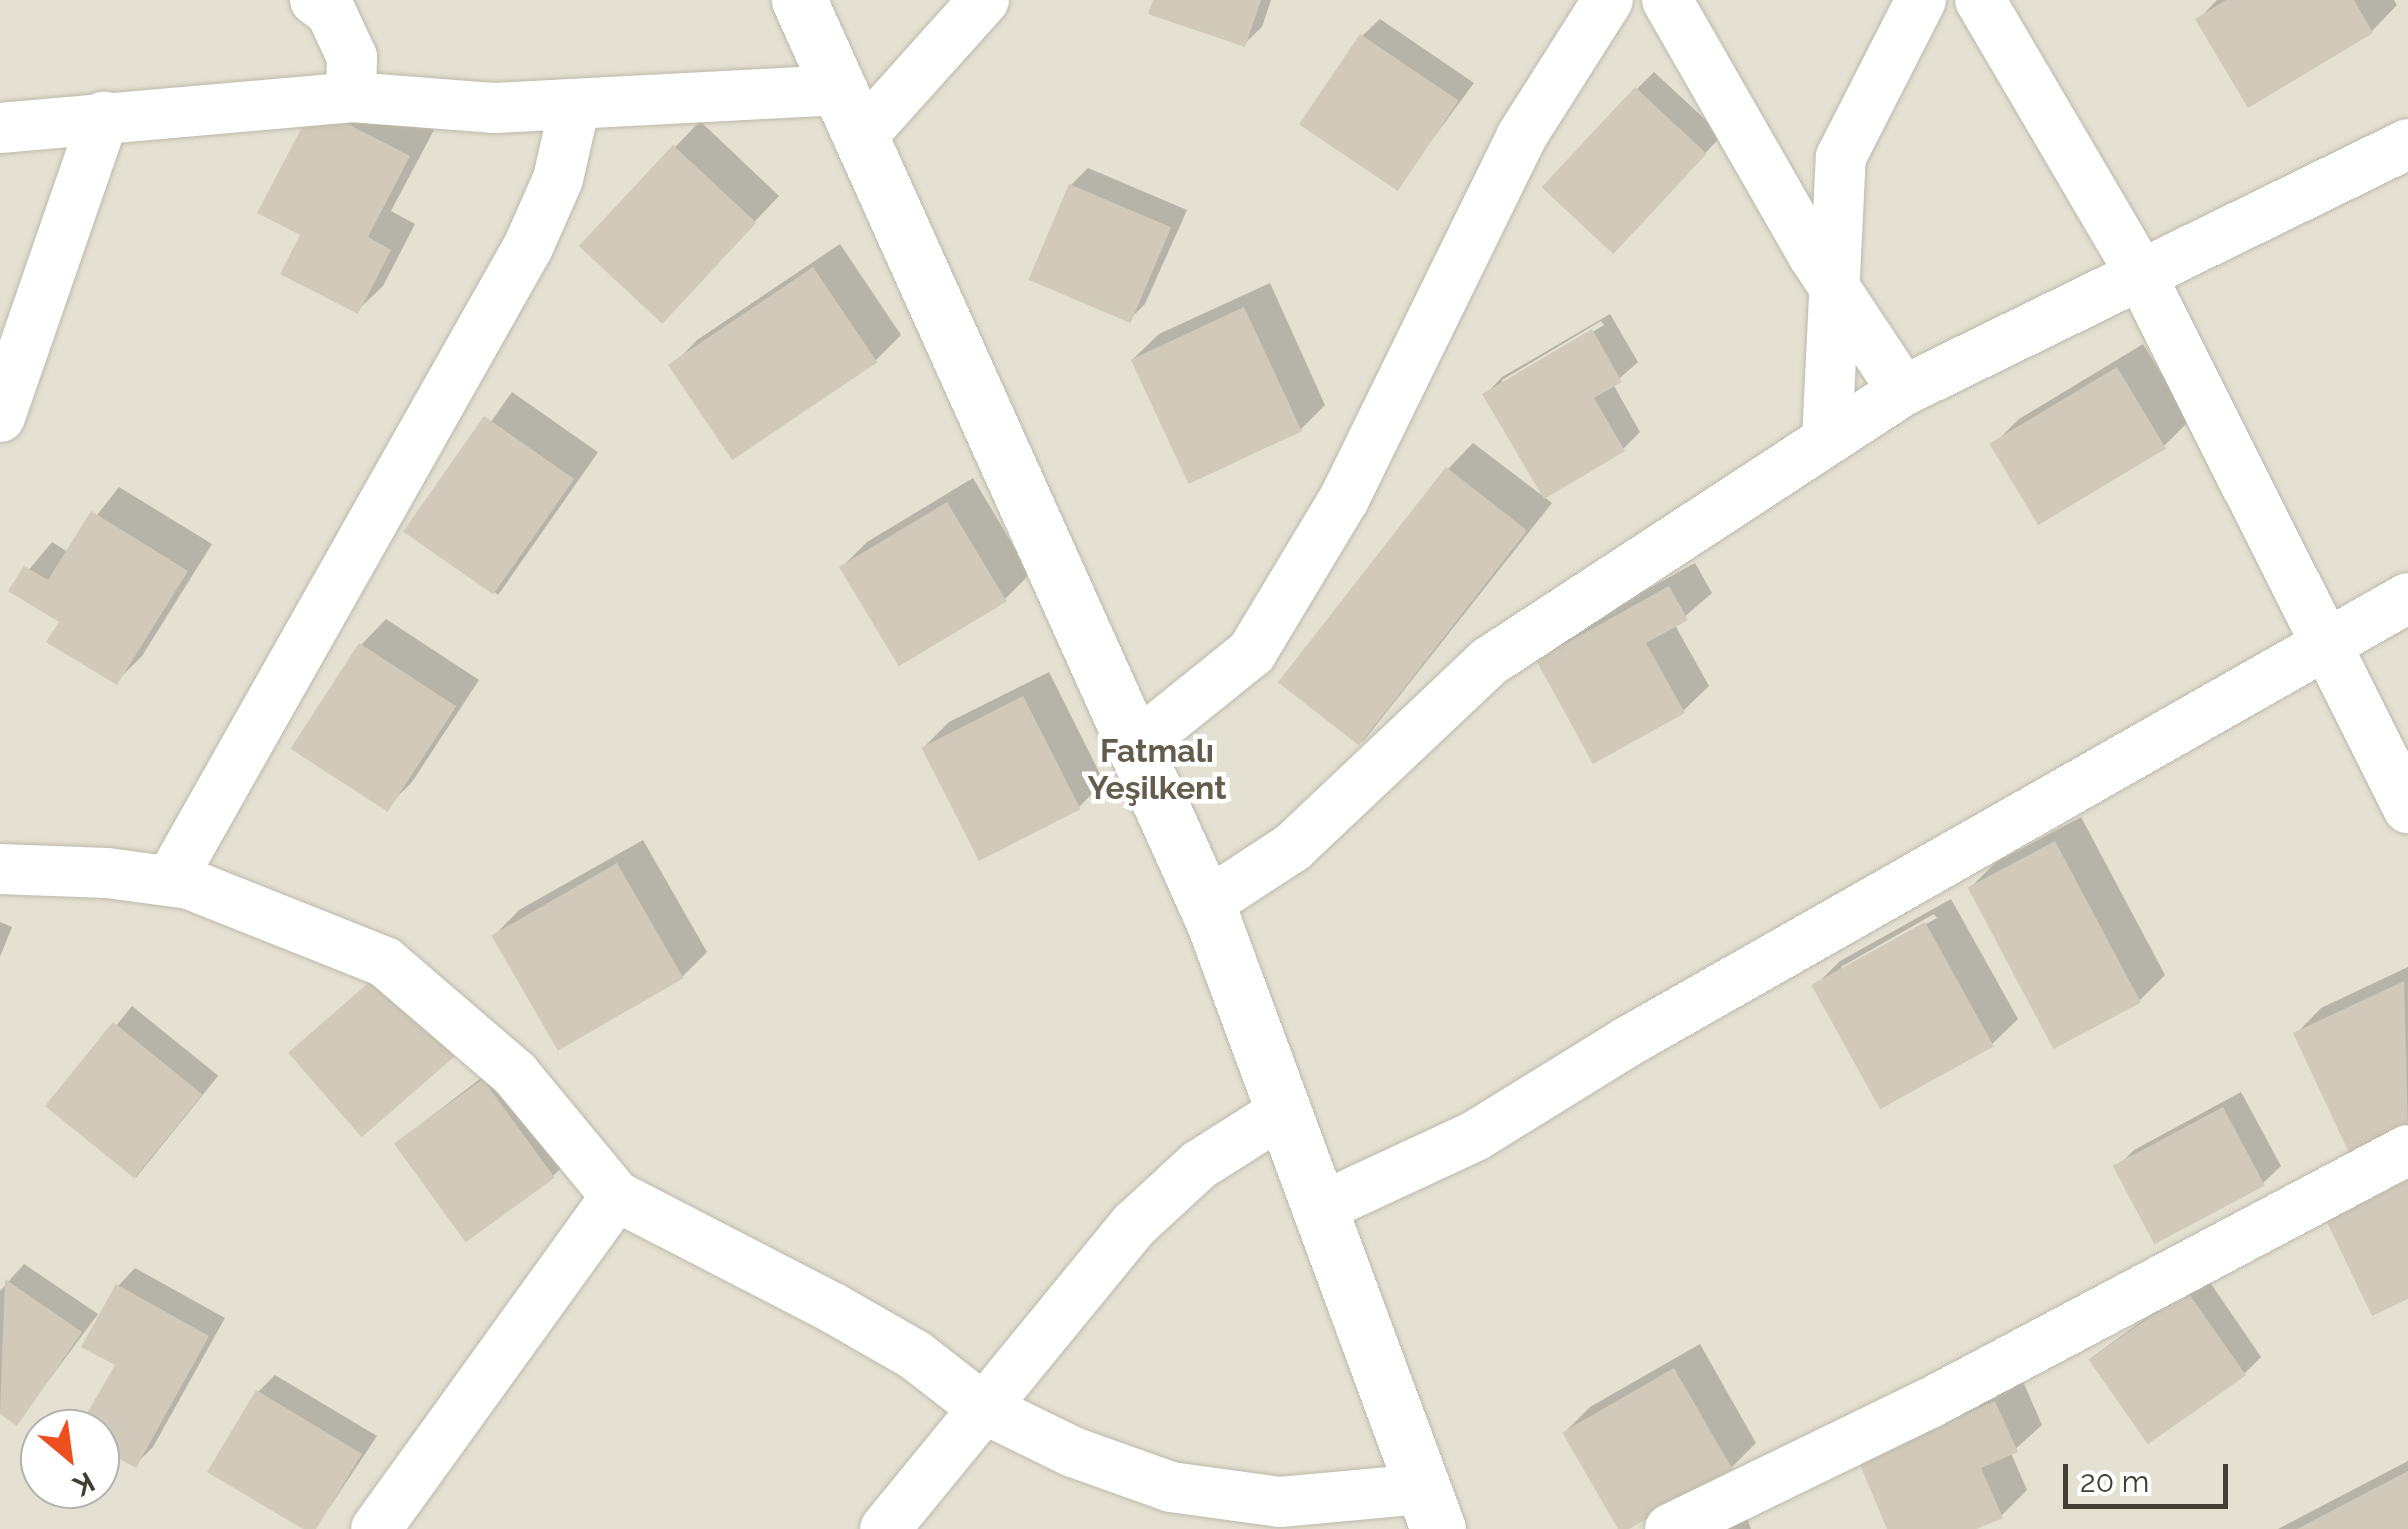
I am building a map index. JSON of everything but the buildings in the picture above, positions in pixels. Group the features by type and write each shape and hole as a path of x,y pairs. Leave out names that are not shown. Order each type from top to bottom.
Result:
{"street":[{"path":"316,0 331,12 352,56 351,97"},
{"path":"0,869 170,882 385,962 514,1074 616,1196 899,1346 983,1408 1072,1452 1171,1486 1280,1502 1431,1509 1206,904 800,0"},
{"path":"0,128 351,97 495,108 575,104 851,114 984,0"},
{"path":"1134,747 1252,652 1344,499 1521,137 1608,0"},
{"path":"1668,0 1705,76 1903,391"},
{"path":"1827,440 1842,157 1920,0"},
{"path":"1980,0 2138,271 2408,808"},
{"path":"170,882 528,247 558,179 575,104"},
{"path":"0,416 104,117"},
{"path":"1206,904 1293,847 1490,661 1903,391 2138,271 2408,144"},
{"path":"1320,1208 1475,1136 2322,643 2408,598"},
{"path":"885,1529 1135,1224 1198,1165 1284,1112"},
{"path":"1670,1529 1911,1412 2408,1150"},
{"path":"376,1529 616,1196"}],"shaded area":[{"path":"0,0 2408,0 2408,1529 0,1529"}],"district":[{"name":"Fatmalı Yeşilkent","path":"1157,770"}]}
